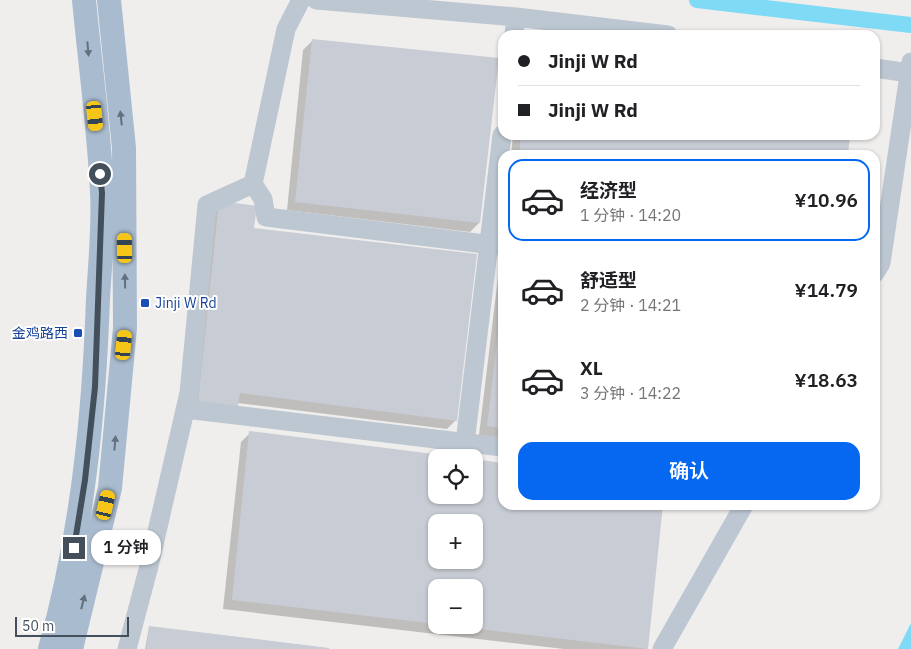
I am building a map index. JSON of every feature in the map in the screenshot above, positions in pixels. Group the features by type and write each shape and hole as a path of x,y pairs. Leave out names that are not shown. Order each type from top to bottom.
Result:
{"main road":[{"path":"71,649 84,551 85,480 95,387 102,193 84,0"},
{"path":"50,649 66,590 110,488 126,328 124,148 109,0"}],"lane":[{"path":"301,0 286,29 254,184 263,200 266,217 496,245"},
{"path":"316,0 515,26 583,30"},
{"path":"880,68 910,67 880,263"},
{"path":"127,649 149,566 189,393 207,205 254,184"},
{"path":"465,443 496,245 498,208"},
{"path":"185,409 498,447"},
{"path":"662,649 741,510"}],"water":[{"path":"911,623 911,649 898,649"}],"building":[{"path":"312,39 498,58 480,223 295,202"},
{"path":"520,140 850,140 848,150 520,150"},
{"path":"219,201 257,206 254,228 477,254 457,421 240,393 238,406 198,402"},
{"path":"498,333 498,427 487,426"},
{"path":"249,431 428,453 428,504 483,504 483,460 498,462 498,510 662,510 648,649 483,630 483,579 428,579 428,623 232,600"},
{"path":"149,626 329,648 329,649 146,649"}],"waterway":[{"path":"697,0 911,25"}],"place":[{"name":"Jinji W Rd","path":"145,303"},
{"name":"金鸡路西","path":"78,333"}],"route":[{"path":"74,548 85,480 95,387 102,193 100,174"}]}
